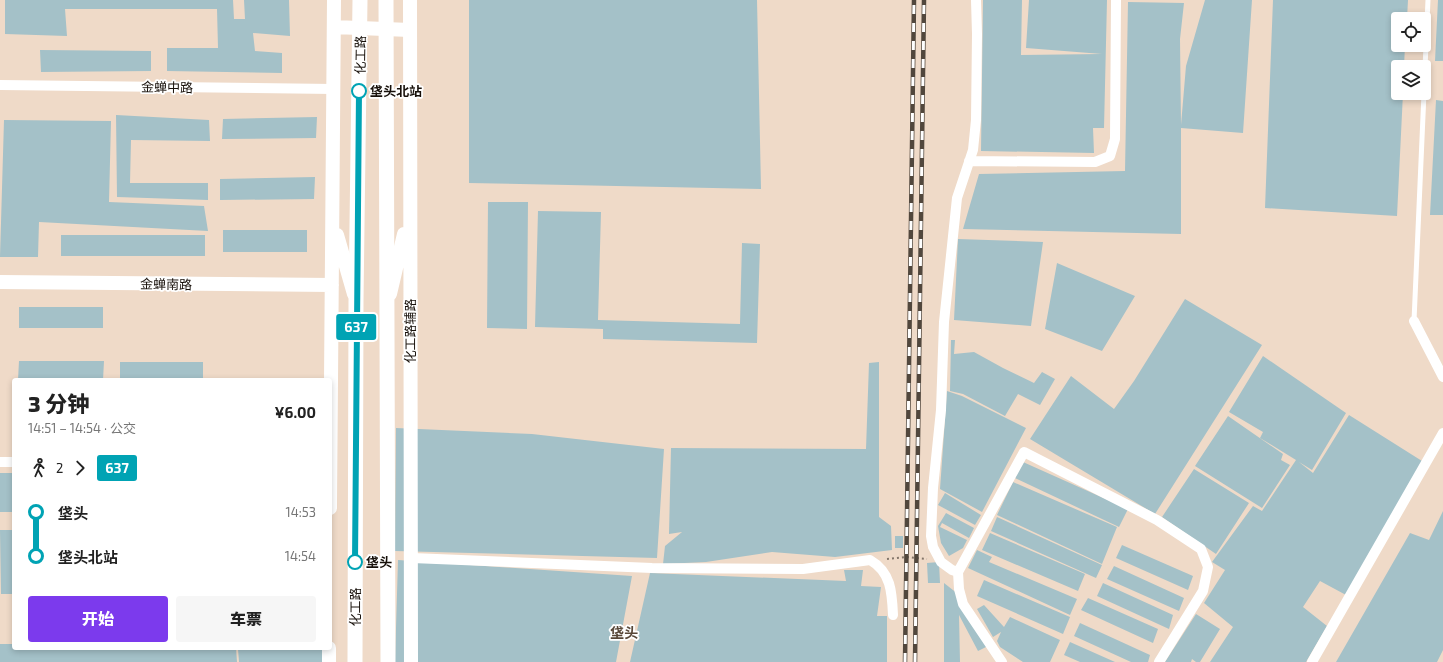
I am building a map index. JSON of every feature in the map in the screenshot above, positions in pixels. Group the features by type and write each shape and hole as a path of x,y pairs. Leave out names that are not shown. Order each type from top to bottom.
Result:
{"main road":[{"name":"化工路","path":"355,662 356,301 360,0"},
{"name":"化工路","path":"386,0 385,311 388,662"}],"street":[{"path":"331,378 334,0"},
{"name":"化工路辅路","path":"410,0 411,662"},
{"path":"958,572 952,570 941,562 933,547 931,536 933,488 941,410 944,322 957,198 973,150 976,120 976,0"},
{"path":"969,161 1095,162 1110,156 1115,139 1116,0"},
{"path":"334,27 410,30"},
{"name":"金蝉中路","path":"0,85 334,89"},
{"path":"385,311 404,239 410,200"},
{"path":"333,219 356,301"},
{"name":"金蝉南路","path":"0,282 332,285"},
{"path":"1414,321 1443,376"},
{"path":"1312,662 1443,433"},
{"path":"1002,662 963,604 959,589 958,572 1024,452 1157,520 1201,549 1208,567 1203,592 1159,662"},
{"path":"0,462 12,462"},
{"path":"412,558 652,568 803,569 870,560 879,566 886,575 892,594 893,615"},
{"path":"329,650 329,662"}],"lane":[{"path":"1425,60 1428,0"},
{"path":"1414,321 1424,100"}],"path":[{"path":"870,560 907,557 934,559 941,562"}],"building":[{"path":"5,0 233,0 234,19 245,19 244,0 289,0 290,36 253,33 255,51 282,53 282,73 167,71 167,48 218,48 217,9 65,9 67,36 5,34"},
{"path":"469,0 757,0 761,189 469,183"},
{"path":"983,0 1022,0 1021,55 1102,54 1026,48 1029,0 1107,0 1104,128 1093,128 1094,153 981,151"},
{"path":"1205,0 1252,0 1243,133 1181,128 1181,234 963,229 979,174 1125,171 1128,2 1184,3 1180,39 1181,125 1186,66"},
{"path":"1273,0 1408,0 1407,12 1391,12 1391,52 1405,52 1404,60 1391,60 1391,100 1403,100 1397,216 1265,208"},
{"path":"1438,0 1443,0 1443,61 1435,61"},
{"path":"40,50 151,51 151,71 41,72"},
{"path":"1436,100 1443,101 1443,215 1430,215"},
{"path":"116,115 209,120 210,141 131,140 130,183 208,183 208,200 117,197"},
{"path":"317,117 316,138 222,139 223,119"},
{"path":"4,120 111,121 109,202 204,206 208,231 39,222 38,257 0,257"},
{"path":"315,177 314,199 220,200 220,179"},
{"path":"488,202 528,202 527,329 487,328"},
{"path":"538,211 601,212 598,320 740,324 742,243 760,244 757,343 603,339 603,329 535,327"},
{"path":"223,230 307,230 307,252 223,252"},
{"path":"61,235 205,235 205,256 61,256"},
{"path":"958,239 1043,242 1031,326 954,320"},
{"path":"1057,263 1135,296 1102,351 1045,329"},
{"path":"1185,299 1262,345 1155,514 1030,439 1071,376 1114,409 1134,381"},
{"path":"19,307 103,307 103,328 19,328"},
{"path":"951,340 955,340 954,354 974,352 1034,383 1042,372 1055,379 1040,405 1018,394 1005,416 963,394 950,391"},
{"path":"1263,356 1346,413 1312,470 1299,462 1313,473 1349,415 1422,461 1346,595 1320,581 1303,607 1327,626 1306,662 1210,662 1233,627 1204,603 1225,570 1212,562 1253,506 1262,511 1296,460 1260,438 1263,432 1229,412"},
{"path":"19,361 104,361 103,378 18,378"},
{"path":"120,362 203,362 203,378 120,378"},
{"path":"879,362 879,517 891,526 892,550 835,557 772,552 706,562 663,564 665,546 682,532 669,534 671,448 866,449 869,363"},
{"path":"947,391 962,396 1026,428 982,512 940,489"},
{"path":"1228,416 1283,454 1281,460 1290,465 1262,508 1195,466"},
{"path":"396,428 532,434 664,449 657,558 395,551"},
{"path":"1023,462 1128,509 1119,527 1015,478"},
{"path":"1194,469 1249,503 1216,554 1162,517"},
{"path":"0,473 12,473 12,512 0,512"},
{"path":"1013,482 1117,527 1102,564 997,515"},
{"path":"945,493 981,515 975,525 938,505"},
{"path":"1443,511 1443,650 1437,662 1336,662 1410,533 1429,540"},
{"path":"946,513 974,528 969,538 942,523 940,527 967,540 963,548 949,556 941,543 938,526"},
{"path":"997,517 1102,565 1096,578 991,531"},
{"path":"0,530 12,530 12,594 1,594"},
{"path":"990,533 1085,574 1078,591 982,550"},
{"path":"895,536 903,536 903,548 895,548"},
{"path":"1122,545 1193,576 1188,590 1116,558"},
{"path":"977,550 992,557 989,562 1077,599 1070,615 968,568"},
{"path":"398,560 632,576 616,662 395,662"},
{"path":"939,562 940,583 928,583 927,563"},
{"path":"1114,566 1184,598 1179,611 1107,579"},
{"path":"844,570 863,570 861,586 881,587 877,616 887,616 887,662 630,662 650,573 846,581"},
{"path":"984,580 1070,617 1063,634 977,596"},
{"path":"944,583 958,594 988,646 978,651 959,615 960,662 944,662"},
{"path":"1103,583 1173,615 1169,629 1097,596"},
{"path":"1088,598 1158,629 1153,643 1081,610"},
{"path":"984,605 1004,627 1010,617 1060,640 1050,662 1023,662 1000,647 997,641 1001,632 993,637 977,609"},
{"path":"1196,614 1220,629 1200,662 1196,662 1192,659 1191,662 1165,662"},
{"path":"1080,623 1150,655 1148,662 1131,662 1074,636"},
{"path":"1070,642 1115,662 1080,662 1064,655"},
{"path":"0,644 12,644 12,650 236,650 237,662 0,662"},
{"path":"238,650 324,650 323,662 239,662"}],"railway":[{"path":"905,662 914,0"},
{"path":"915,662 924,0"}],"bus line":[{"name":"637","path":"355,562 356,301 359,91"}],"place":[{"name":"垡头北站","path":"359,91"},
{"name":"垡头","path":"355,562"}],"district":[{"name":"垡头","path":"624,633"}]}
